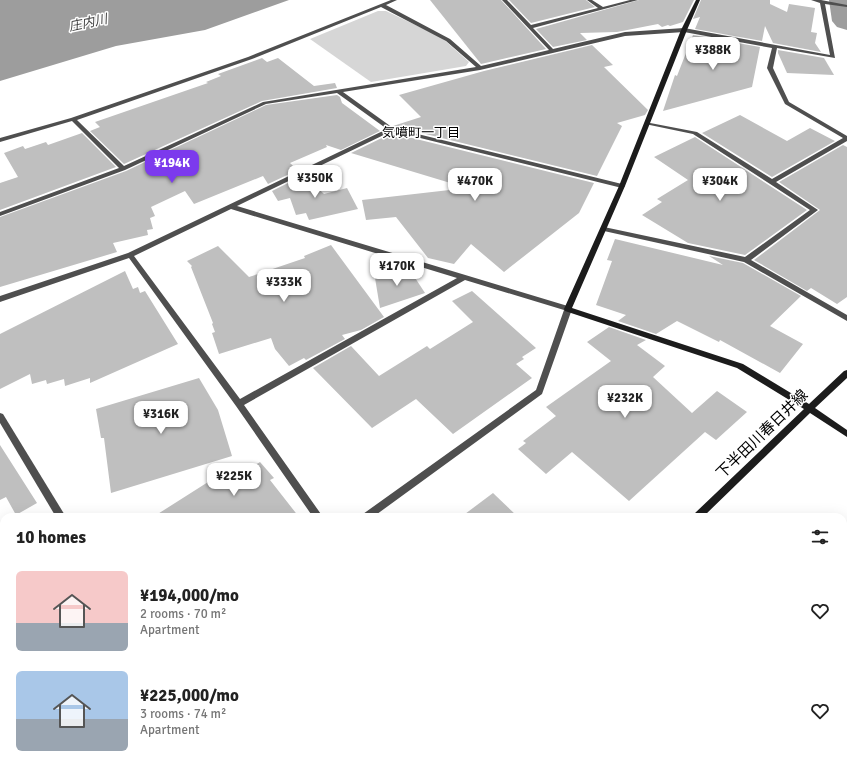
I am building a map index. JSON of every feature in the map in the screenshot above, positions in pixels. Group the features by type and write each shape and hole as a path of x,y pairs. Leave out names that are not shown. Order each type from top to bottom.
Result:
{"street":[{"path":"0,140 73,118 250,58 395,0"},
{"path":"504,0 552,51"},
{"path":"589,0 601,8"},
{"path":"530,27 636,0"},
{"path":"372,513 539,392 568,309 604,229 684,30 698,0"},
{"path":"813,0 847,6"},
{"path":"0,214 123,170 265,103 480,68 625,34 684,30 833,57 823,2"},
{"path":"381,5 448,40 480,68"},
{"path":"772,182 847,138 787,103 770,68 776,47"},
{"path":"338,91 391,129 622,186"},
{"path":"73,118 123,170"},
{"path":"647,122 695,133 815,210 746,260"},
{"path":"0,299 130,255 391,129"},
{"path":"232,207 568,309 740,366 810,409 847,434"},
{"path":"604,229 746,260 847,318"},
{"path":"130,255 239,404 315,513"},
{"path":"239,404 463,278"},
{"name":"下半田川春日井線","path":"701,513 847,373"},
{"path":"0,416 59,513"}],"shaded area":[{"path":"378,11 386,11 441,37 469,62 466,66 371,82 310,39"}],"water":[{"name":"庄内川","path":"0,0 289,0 205,30 116,46 0,81"}],"building":[{"path":"430,0 501,0 546,49 481,64"},
{"path":"509,0 586,0 595,7 531,23"},
{"path":"639,0 694,0 683,22 670,26 668,25 662,27 658,24 617,32 580,33 587,40 553,47 536,29"},
{"path":"701,0 770,0 770,4 787,12 789,4 815,8 811,32 817,33 815,43 821,52 773,43 765,26 762,41 695,29 700,17 693,19"},
{"path":"693,35 760,47 752,87 663,111 675,75 677,76"},
{"path":"592,45 613,65 604,67 648,110 645,115 617,123 622,126 597,176 393,126 421,117 399,95 484,71"},
{"path":"778,50 824,58 834,75 787,73"},
{"path":"262,58 267,62 278,58 314,86 335,83 337,88 262,101 124,164 90,131 100,127 95,122 208,83 206,82 221,76 218,74"},
{"path":"337,95 340,97 342,103 380,131 341,150 326,145 327,147 290,163 298,170 268,184 263,176 194,204 185,191 151,207 155,216 150,218 153,229 147,230 148,235 113,243 117,252 0,287 0,217 126,171 266,105"},
{"path":"740,115 787,141 810,128 835,141 772,177 702,133"},
{"path":"82,133 116,167 0,210 0,183 18,177 4,153 23,146 25,149 46,142 48,145"},
{"path":"392,133 594,183 579,213 504,272 471,244 454,264 428,258 396,217 366,220 362,200 467,188 351,153"},
{"path":"695,137 807,210 745,255 688,243 642,215 662,202 657,199 688,180 654,157"},
{"path":"843,145 847,147 847,297 837,304 811,288 807,291 754,260 820,210 779,182"},
{"path":"304,175 324,194 347,188 358,209 309,220 306,213 296,215 290,198 278,201 272,191"},
{"path":"615,239 723,265 709,256 743,263 801,296 770,326 803,344 780,373 720,340 719,342 677,321 656,334 618,321 626,315 596,305 612,261 607,260"},
{"path":"331,245 384,317 361,330 342,335 345,339 306,360 304,358 289,366 275,349 271,338 219,354 212,333 215,332 213,323 191,267 192,266 187,261 218,246 249,277 305,258 304,256"},
{"path":"408,267 425,293 380,308 375,278"},
{"path":"125,271 133,289 138,287 140,293 145,291 178,344 90,383 90,378 65,386 64,379 47,384 46,380 32,384 30,374 0,389 0,334"},
{"path":"472,291 536,348 522,357 524,359 516,364 532,378 453,434 416,399 372,428 313,368 351,346 379,376 427,346 430,349 473,322 452,301"},
{"path":"609,327 646,340 637,345 665,366 653,377 692,413 717,391 747,412 716,440 705,432 629,501 572,452 546,474 518,449 526,443 523,441 556,416 546,407 611,361 587,342"},
{"path":"199,378 218,410 232,456 111,493 104,438 101,438 96,409"},
{"path":"0,445 37,503 20,513 15,513 6,497 0,500"},
{"path":"260,462 274,478 270,480 296,513 159,513 238,463 241,474"},
{"path":"493,493 514,513 466,513"}],"waterway":[{"path":"843,0 847,21"}],"district":[{"name":"気噴町一丁目","path":"421,133"}]}
